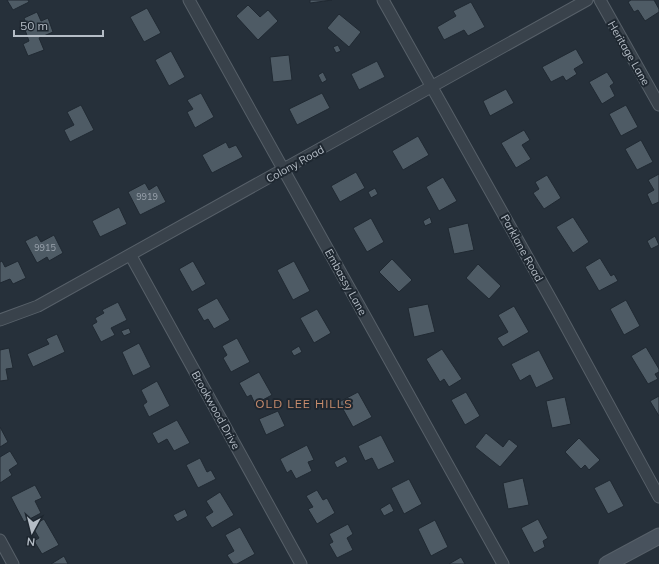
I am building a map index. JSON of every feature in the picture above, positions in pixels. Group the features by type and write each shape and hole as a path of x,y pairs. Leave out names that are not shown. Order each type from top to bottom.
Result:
{"main road":[{"path":"607,564 659,536"}],"street":[{"name":"Embassy Lane","path":"189,0 503,564"},
{"name":"Parklane Road","path":"383,0 659,497"},
{"name":"Colony Road","path":"0,320 38,306 131,256 587,0"},
{"name":"Heritage Lane","path":"600,0 656,93 659,105"},
{"name":"Brookwood Drive","path":"131,256 301,564"},
{"path":"0,540 13,564"}],"building":[{"path":"7,0 28,0 29,2 13,10"},
{"path":"310,0 332,0 310,3"},
{"path":"631,0 654,0 659,12 645,21 638,10 634,12 628,2"},
{"path":"471,2 485,27 468,36 464,30 444,40 437,27 456,16 453,11"},
{"path":"248,5 260,17 268,10 278,21 258,40 236,16"},
{"path":"147,8 161,33 144,42 130,17"},
{"path":"37,12 41,21 48,18 53,32 39,38 44,50 28,56 23,44 29,41 24,27 27,25 24,18"},
{"path":"339,14 361,32 349,47 327,28"},
{"path":"338,45 341,51 336,53 333,47"},
{"path":"576,49 584,63 574,69 577,74 566,81 563,76 551,82 542,67"},
{"path":"171,51 185,77 169,86 155,60"},
{"path":"289,55 292,80 273,82 270,57"},
{"path":"377,61 385,77 359,90 351,74"},
{"path":"323,72 327,80 322,83 318,75"},
{"path":"607,72 614,83 610,86 615,96 602,104 589,82"},
{"path":"506,89 514,103 490,116 483,101"},
{"path":"201,93 214,117 195,128 187,112 193,109 187,100"},
{"path":"322,93 330,108 297,125 289,109"},
{"path":"81,105 94,130 70,142 64,130 74,125 67,112"},
{"path":"626,105 638,127 621,136 609,114"},
{"path":"524,130 530,140 522,145 531,159 516,168 501,143"},
{"path":"418,136 429,155 403,170 392,151"},
{"path":"641,140 653,162 637,170 625,149"},
{"path":"226,142 229,148 236,145 243,157 212,173 202,155"},
{"path":"356,172 365,188 340,202 331,186"},
{"path":"659,174 659,202 652,205 647,194 654,190 648,180"},
{"path":"547,175 561,198 544,209 533,193 539,189 535,182"},
{"path":"443,177 457,201 439,211 426,187"},
{"path":"145,183 149,190 157,185 166,202 140,215 128,192"},
{"path":"375,188 378,194 371,198 368,192"},
{"path":"119,207 127,224 100,237 92,221"},
{"path":"430,217 432,223 425,226 423,221"},
{"path":"573,217 589,242 573,253 556,227"},
{"path":"371,218 384,242 367,252 353,228"},
{"path":"468,223 474,250 454,254 448,228"},
{"path":"37,235 41,242 54,235 63,253 49,261 47,257 37,263 25,241"},
{"path":"655,236 659,245 651,249 647,241"},
{"path":"600,258 611,276 614,274 618,281 599,291 585,267"},
{"path":"392,259 412,280 399,292 379,272"},
{"path":"2,261 5,267 18,261 26,278 13,284 10,279 0,283 0,262"},
{"path":"193,261 206,284 192,292 179,269"},
{"path":"294,261 310,291 293,300 277,270"},
{"path":"478,264 501,286 489,299 466,278"},
{"path":"217,298 230,320 214,329 208,319 204,321 197,309"},
{"path":"626,300 640,326 624,335 610,309"},
{"path":"118,302 127,320 111,328 115,335 101,342 92,325 97,322 95,318 104,313 102,310"},
{"path":"428,304 435,332 414,337 408,308"},
{"path":"514,306 529,332 503,347 497,338 508,332 498,315"},
{"path":"317,309 331,333 314,343 300,318"},
{"path":"129,328 131,333 124,336 121,331"},
{"path":"57,334 65,352 33,367 27,354 49,344 46,339"},
{"path":"237,338 250,362 231,372 223,358 227,355 222,346"},
{"path":"139,343 151,367 133,376 122,352"},
{"path":"299,346 302,352 294,356 291,351"},
{"path":"646,347 659,369 659,372 655,374 658,379 648,384 631,356"},
{"path":"9,348 13,368 6,369 8,380 0,381 0,350"},
{"path":"442,349 462,379 449,387 444,379 440,382 426,359"},
{"path":"539,350 554,379 536,388 530,375 520,381 511,364"},
{"path":"259,372 272,395 255,404 251,395 247,397 239,383"},
{"path":"157,381 170,406 149,417 143,405 147,402 141,390"},
{"path":"358,392 372,417 353,427 339,402"},
{"path":"466,392 480,416 465,425 451,400"},
{"path":"659,396 659,416 650,401"},
{"path":"565,397 571,424 552,428 546,401"},
{"path":"278,411 285,426 266,435 259,419"},
{"path":"177,420 190,443 174,451 167,439 158,444 152,433"},
{"path":"0,427 8,442 0,447"},
{"path":"486,433 503,447 509,439 518,446 500,467 475,447"},
{"path":"381,435 395,462 378,470 372,458 365,461 358,446"},
{"path":"579,438 600,460 589,470 585,465 581,469 565,452"},
{"path":"307,445 314,460 308,462 312,471 296,479 291,470 287,473 280,459"},
{"path":"10,451 18,464 9,470 12,475 0,483 0,457"},
{"path":"345,456 348,462 337,468 334,462"},
{"path":"200,458 207,472 211,470 216,479 198,488 186,465"},
{"path":"523,478 529,505 508,509 503,483"},
{"path":"409,479 422,504 404,514 391,488"},
{"path":"610,480 624,506 608,514 594,488"},
{"path":"35,485 42,498 35,501 41,513 24,522 11,497"},
{"path":"317,490 323,500 327,498 335,513 317,524 308,509 313,507 306,496"},
{"path":"220,492 234,515 212,528 205,517 213,512 206,501"},
{"path":"390,503 394,511 384,516 380,509"},
{"path":"185,509 188,516 177,522 173,515"},
{"path":"44,519 59,545 42,554 34,541 39,538 32,526"},
{"path":"538,519 548,538 543,541 545,547 534,553 521,528"},
{"path":"435,520 448,547 431,556 418,529"},
{"path":"348,524 353,534 347,538 353,550 337,558 329,544 333,542 329,534"},
{"path":"240,527 255,554 237,564 233,564 227,555 234,551 225,535"},
{"path":"64,556 68,564 51,564"},
{"path":"461,557 465,564 449,564"}],"district":[{"name":"OLD LEE HILLS","path":"304,404"}]}
